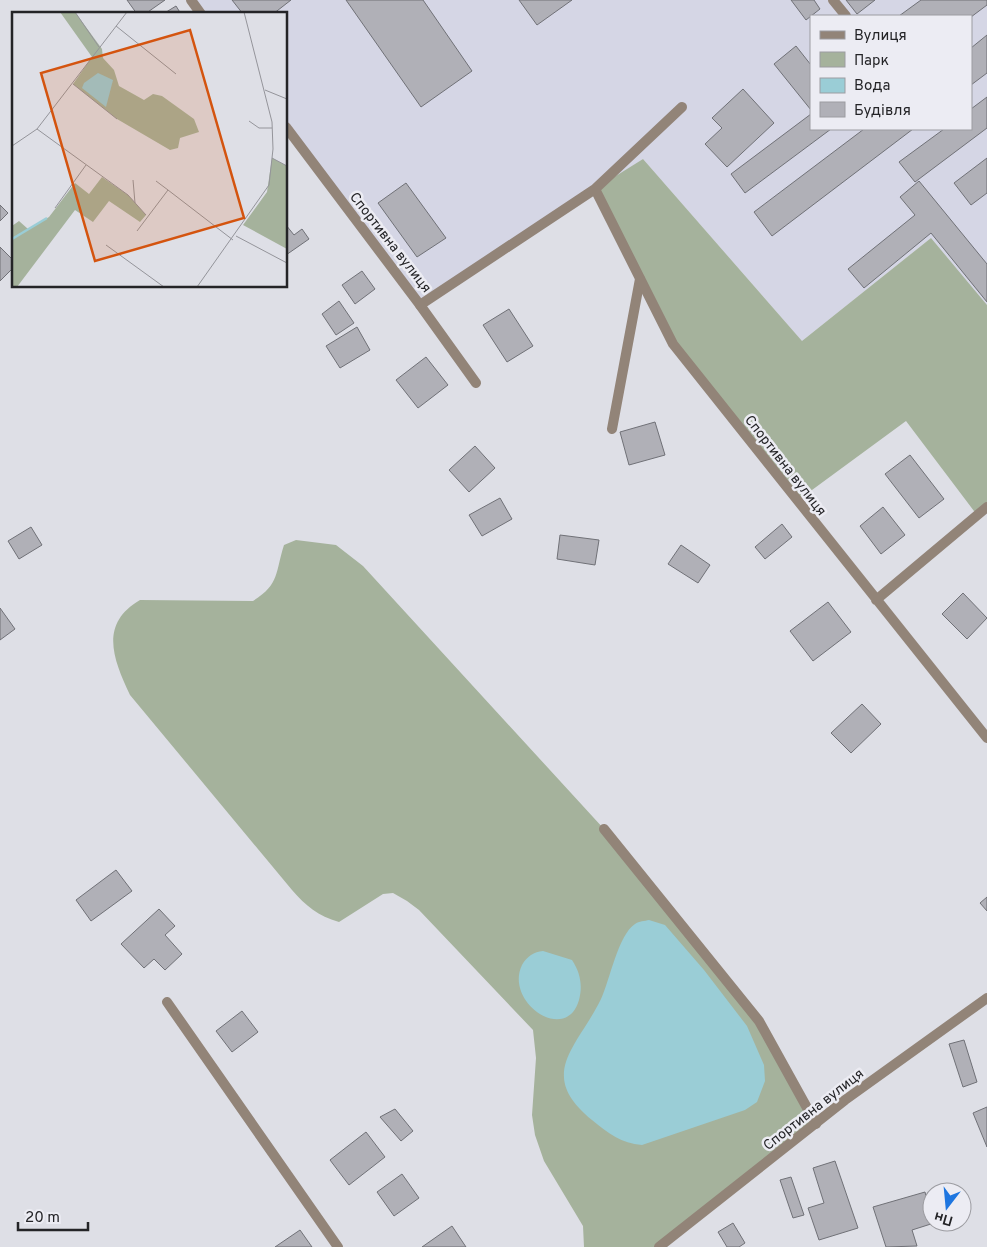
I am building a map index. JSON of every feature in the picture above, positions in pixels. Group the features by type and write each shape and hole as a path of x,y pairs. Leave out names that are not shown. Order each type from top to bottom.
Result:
{"street":[{"path":"191,0 200,12"},
{"path":"833,0 845,15"},
{"name":"Спортивна вулиця","path":"288,130 420,305 594,189 682,106"},
{"name":"Спортивна вулиця","path":"594,189 673,344 987,738"},
{"path":"612,429 640,278"},
{"path":"420,305 476,383"},
{"path":"876,600 987,507"},
{"path":"604,829 759,1021 816,1124"},
{"name":"Спортивна вулиця","path":"659,1247 845,1100 987,998"},
{"path":"166,1002 338,1247"}],"shaded area":[{"path":"191,0 987,0 987,305 931,238 802,341 643,159 420,305 288,130 288,12 200,12"}],"green space":[{"path":"643,159 802,341 931,238 987,305 987,507 977,515 906,421 797,501 673,344 595,189"},
{"path":"296,540 336,545 363,566 604,829 759,1021 816,1124 659,1247 584,1247 583,1226 544,1161 535,1135 532,1115 536,1058 533,1030 419,910 393,893 383,894 339,922 313,910 292,890 130,695 119,668 113,643 114,631 127,609 140,600 253,601 262,595 272,583 284,545"}],"water":[{"path":"649,920 665,925 704,970 747,1026 764,1065 765,1081 757,1102 745,1110 642,1145 616,1137 592,1120 575,1104 566,1089 564,1074 566,1061 601,999 624,938 635,924"},
{"path":"543,951 572,960 579,974 581,989 579,1000 572,1013 562,1019 551,1018 539,1013 529,1004 521,992 519,979 522,965 531,955"}],"building":[{"path":"127,0 165,0 148,12 136,12"},
{"path":"232,0 291,0 276,12 241,12"},
{"path":"346,0 423,0 472,71 421,107"},
{"path":"519,0 572,0 537,25"},
{"path":"791,0 814,0 820,9 806,20"},
{"path":"846,0 875,0 857,14"},
{"path":"921,0 987,0 987,5 972,16 900,15"},
{"path":"176,6 180,12 166,12"},
{"path":"987,35 987,73 972,84 972,47"},
{"path":"796,46 810,64 810,109 774,64"},
{"path":"743,89 774,123 727,167 705,144 722,128 712,118"},
{"path":"987,97 987,128 915,182 899,162 943,130 972,130 972,108"},
{"path":"810,115 810,130 830,130 745,193 731,174"},
{"path":"863,130 912,130 772,236 754,212"},
{"path":"987,158 987,193 971,205 954,183"},
{"path":"919,181 987,264 987,302 931,233 864,288 848,269 915,215 900,197"},
{"path":"406,183 446,238 417,257 378,203"},
{"path":"0,205 8,213 0,221"},
{"path":"288,228 294,235 302,229 309,239 288,254"},
{"path":"0,247 12,259 12,269 0,281"},
{"path":"362,271 375,289 355,304 342,285"},
{"path":"339,301 354,323 336,335 322,314"},
{"path":"509,309 533,346 507,362 483,325"},
{"path":"357,327 370,350 340,368 326,346"},
{"path":"426,357 448,385 418,408 396,380"},
{"path":"655,422 665,455 629,465 620,432"},
{"path":"475,446 495,468 469,492 449,470"},
{"path":"910,455 944,499 919,518 885,474"},
{"path":"500,498 512,519 482,536 469,515"},
{"path":"883,507 905,535 881,554 860,526"},
{"path":"782,524 792,537 765,559 755,547"},
{"path":"31,527 42,545 19,559 8,541"},
{"path":"560,535 599,540 595,565 557,559"},
{"path":"681,545 710,565 698,583 668,564"},
{"path":"963,593 987,618 967,639 942,614"},
{"path":"828,602 851,632 813,661 790,631"},
{"path":"0,608 15,629 0,640"},
{"path":"862,704 881,724 851,753 831,733"},
{"path":"116,870 132,891 91,921 76,900"},
{"path":"987,897 987,911 980,903"},
{"path":"159,909 175,926 165,935 182,954 165,970 154,959 144,968 121,944"},
{"path":"242,1011 258,1032 232,1052 216,1031"},
{"path":"964,1040 977,1082 963,1087 949,1044"},
{"path":"987,1107 987,1147 973,1113"},
{"path":"395,1109 413,1131 401,1141 380,1117"},
{"path":"366,1132 385,1157 349,1185 330,1160"},
{"path":"835,1161 858,1228 819,1240 808,1208 824,1203 813,1168"},
{"path":"402,1174 419,1198 394,1216 377,1192"},
{"path":"791,1177 804,1215 793,1218 780,1180"},
{"path":"922,1193 922,1227 912,1230 917,1246 886,1247 873,1207"},
{"path":"733,1223 745,1243 739,1247 727,1247 718,1232"},
{"path":"452,1226 466,1247 422,1247"},
{"path":"300,1230 312,1247 275,1247"}]}
